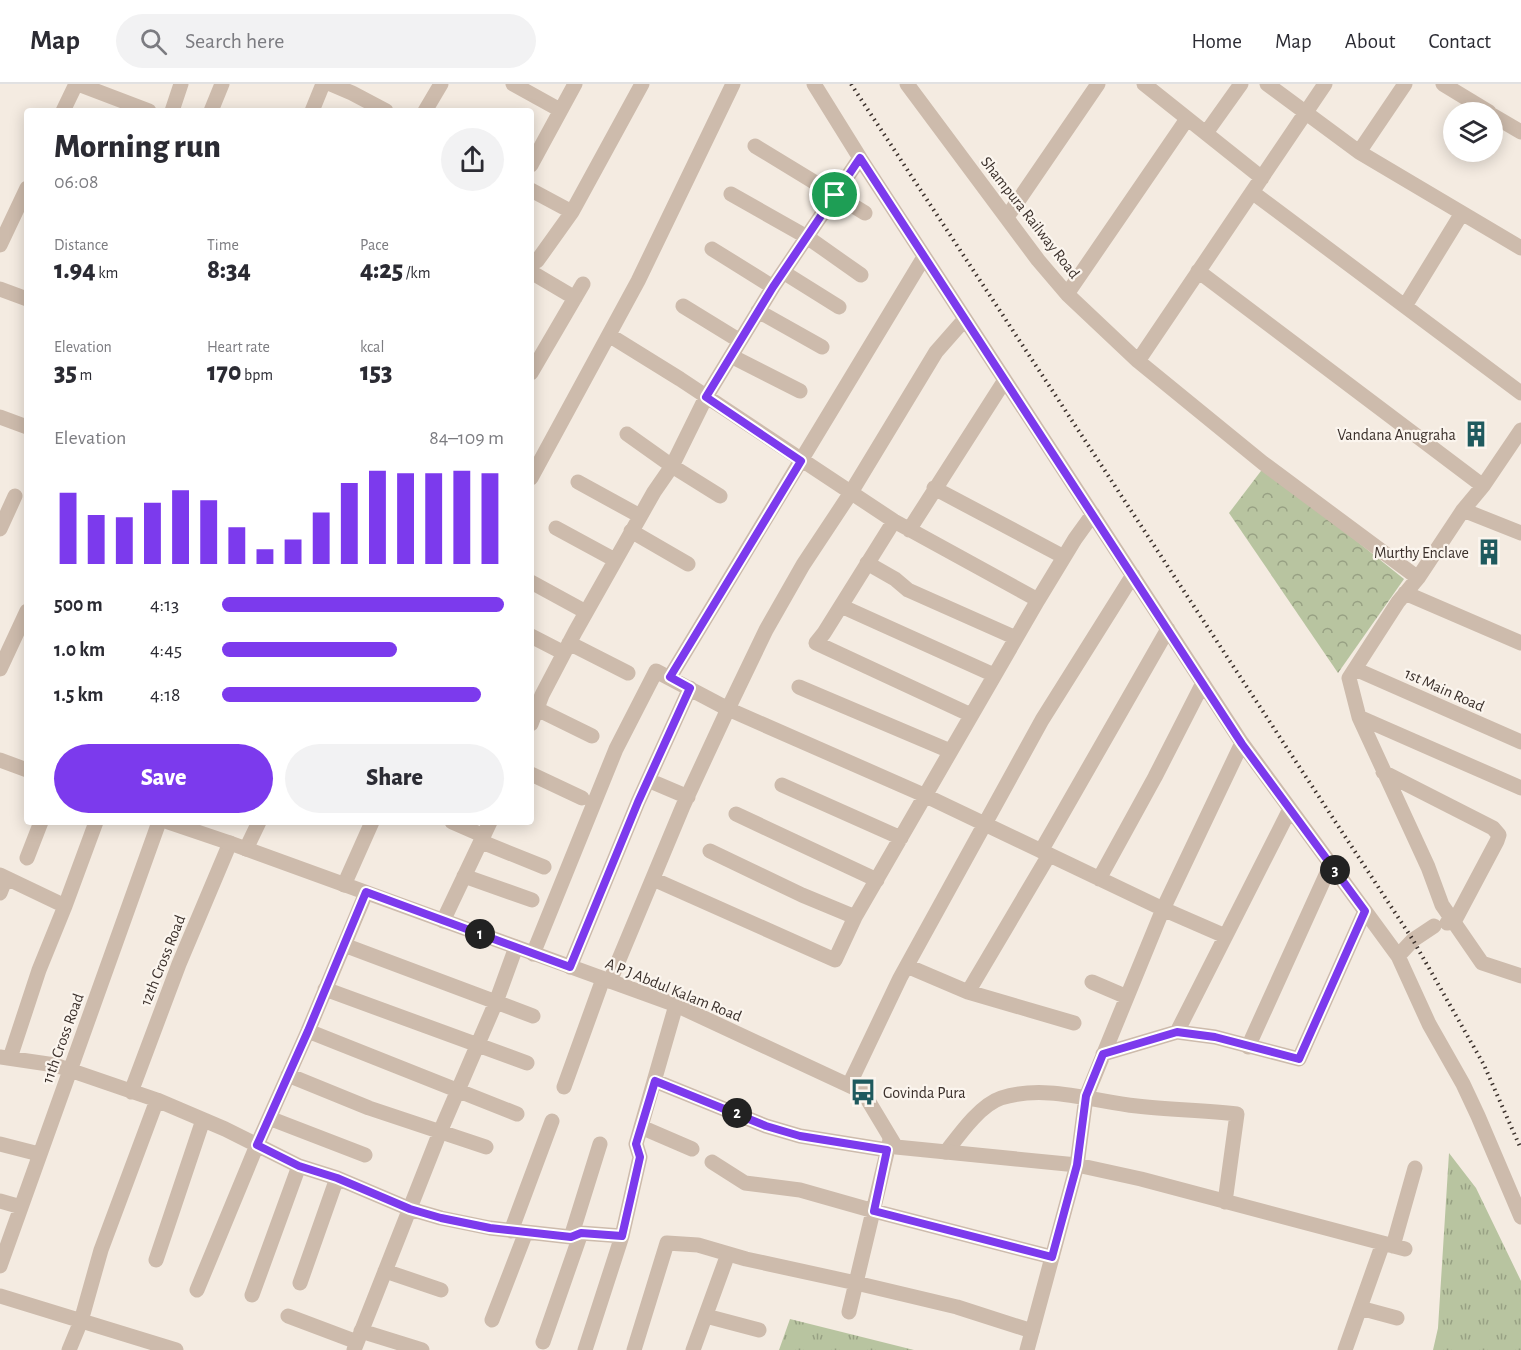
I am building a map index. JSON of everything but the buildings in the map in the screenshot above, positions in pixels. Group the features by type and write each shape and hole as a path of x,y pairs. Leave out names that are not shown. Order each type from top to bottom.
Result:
{"street":[{"path":"65,108 77,84 141,108"},
{"path":"173,108 181,84"},
{"path":"212,108 222,84"},
{"path":"313,108 323,84"},
{"path":"331,84 380,108"},
{"path":"427,108 441,84"},
{"path":"513,84 560,110"},
{"path":"534,159 575,84"},
{"path":"534,262 572,212 642,84"},
{"path":"534,472 638,281 733,84"},
{"path":"814,84 924,257 1242,744 1398,956 1425,1016 1463,1084 1521,1217"},
{"name":"Shampura Railway Road","path":"907,84 1067,294 1138,361 1263,463 1418,578"},
{"path":"1007,217 1098,84"},
{"path":"1206,133 1241,84"},
{"path":"1267,84 1359,152 1521,248"},
{"path":"1138,361 1325,84"},
{"path":"1359,152 1405,84"},
{"path":"1443,84 1472,102"},
{"path":"1148,85 1262,178"},
{"path":"1067,294 1187,119"},
{"path":"1503,121 1521,132"},
{"path":"755,146 865,213"},
{"path":"592,736 537,698 631,531 672,466 706,397 740,340 860,158"},
{"path":"534,192 572,212"},
{"path":"1252,192 1521,393"},
{"path":"731,194 807,237 861,275"},
{"path":"0,245 22,211"},
{"path":"1405,306 1462,213"},
{"path":"712,249 773,287"},
{"path":"670,677 924,257"},
{"path":"534,267 574,298"},
{"path":"1198,271 1483,486"},
{"path":"783,272 839,307"},
{"path":"534,368 583,284"},
{"path":"0,289 24,298"},
{"path":"683,306 740,340"},
{"path":"758,311 822,347"},
{"path":"564,1087 607,980 688,797 766,630 803,565 850,494 936,352 965,319"},
{"path":"609,335 894,522 1038,600"},
{"path":"731,356 800,391"},
{"path":"909,530 1005,380"},
{"path":"0,417 24,425"},
{"path":"627,434 720,496"},
{"path":"1518,438 1463,510 1349,678 1359,717 1428,867 1442,905 1482,963 1521,976"},
{"path":"578,482 640,516"},
{"path":"934,488 1064,557"},
{"path":"0,529 15,496"},
{"path":"1463,510 1521,532"},
{"path":"653,879 835,960 855,917 950,751 1038,600 1093,514"},
{"path":"894,522 816,643 971,716"},
{"path":"556,528 615,560"},
{"path":"631,531 688,564"},
{"path":"867,563 895,579 908,590 1016,638"},
{"path":"849,1085 907,966 1042,720 1132,575"},
{"path":"534,584 586,612"},
{"path":"1405,593 1521,643"},
{"path":"841,606 994,675"},
{"path":"0,669 24,617"},
{"path":"968,992 1168,630"},
{"path":"534,637 628,673"},
{"name":"1st Main Road","path":"1355,669 1521,742"},
{"path":"534,954 616,749 656,671 728,709 926,796 1163,909 1225,936"},
{"path":"1099,879 1203,683"},
{"path":"799,687 950,751"},
{"path":"570,967 648,780 690,688"},
{"path":"1359,717 1521,788"},
{"path":"1027,1350 1077,1165 1086,1096 1163,909 1242,744"},
{"path":"0,760 24,768"},
{"path":"1383,772 1493,828 1499,835 1454,922"},
{"path":"534,775 582,798"},
{"path":"648,780 688,797"},
{"path":"782,785 902,838"},
{"path":"1177,1032 1290,809"},
{"path":"736,814 877,880"},
{"path":"27,858 40,825"},
{"path":"95,825 5,1058 55,1065 157,1100 299,1166 337,1178 410,1209 441,1218 519,1232 622,1236"},
{"name":"11th Cross Road","path":"0,1265 158,825"},
{"name":"A P J Abdul Kalam Road","path":"186,825 246,849 676,1005 863,1092 889,1144"},
{"path":"246,849 258,825"},
{"path":"344,885 371,825"},
{"path":"461,825 485,833 543,867"},
{"path":"443,921 485,833"},
{"name":"12th Cross Road","path":"131,1092 178,964 230,843"},
{"path":"710,851 802,895 855,917"},
{"path":"1248,1047 1331,864"},
{"path":"464,876 532,900"},
{"path":"2,882 65,906"},
{"path":"197,1290 366,892"},
{"path":"1434,926 1442,905"},
{"path":"1103,1054 1177,1032 1215,1037 1299,1059 1365,911"},
{"path":"1398,956 1413,940 1434,926 1454,922"},
{"path":"344,945 533,1016"},
{"path":"357,1341 457,1089 496,1002 516,947"},
{"path":"907,966 968,992 1074,1023"},
{"path":"1092,982 1126,997"},
{"path":"326,988 528,1064"},
{"path":"585,1350 622,1236 640,1157 636,1144 676,1005"},
{"path":"308,1031 517,1114"},
{"path":"288,1074 369,1108 486,1147"},
{"path":"655,1081 766,1126 800,1136 1077,1165 1141,1179 1394,1246"},
{"path":"946,1152 974,1117 999,1099 1033,1093 1086,1096 1136,1106 1237,1114 1226,1202"},
{"path":"69,1350 81,1321 100,1250 157,1100"},
{"path":"269,1118 365,1155"},
{"path":"156,1260 203,1120"},
{"path":"492,1320 552,1121"},
{"path":"641,1128 692,1149"},
{"path":"0,1144 39,1154"},
{"path":"543,1342 576,1235 600,1144"},
{"path":"849,1312 889,1144"},
{"path":"712,1162 745,1183 800,1190 1052,1257"},
{"path":"252,1295 299,1166"},
{"path":"1345,1350 1360,1308 1394,1246 1415,1168"},
{"path":"300,1282 337,1178"},
{"path":"0,1201 21,1207"},
{"path":"634,1350 667,1243 698,1245 957,1307 1032,1331"},
{"path":"693,1350 728,1254"},
{"path":"385,1271 441,1290"},
{"path":"0,1296 159,1347 176,1350"},
{"path":"1360,1308 1396,1318"},
{"path":"288,1316 357,1341 423,1350"},
{"path":"706,1316 759,1330"}],"green space":[{"path":"1264,467 1404,579 1338,673 1229,513"},
{"path":"1449,1153 1476,1188 1521,1281 1521,1350 1433,1350 1438,1328"},
{"path":"790,1319 914,1350 779,1350"}],"railway":[{"path":"851,84 1413,940 1484,1065 1521,1149"}],"place":[{"name":"Vandana Anugraha","path":"1476,434"},
{"name":"Murthy Enclave","path":"1489,552"},
{"name":"Govinda Pura","path":"863,1092"}],"route":[{"path":"860,158 1242,744 1365,911 1299,1059 1215,1037 1177,1032 1103,1054 1086,1096 1077,1165 1052,1257 874,1211 887,1150 800,1136 766,1126 655,1081 636,1144 640,1157 622,1236 581,1233 571,1237 490,1228 441,1218 410,1209 337,1178 299,1166 257,1145 366,892 570,967 638,802 690,688 670,677 801,461 706,397 773,287 835,195 860,158"}]}
